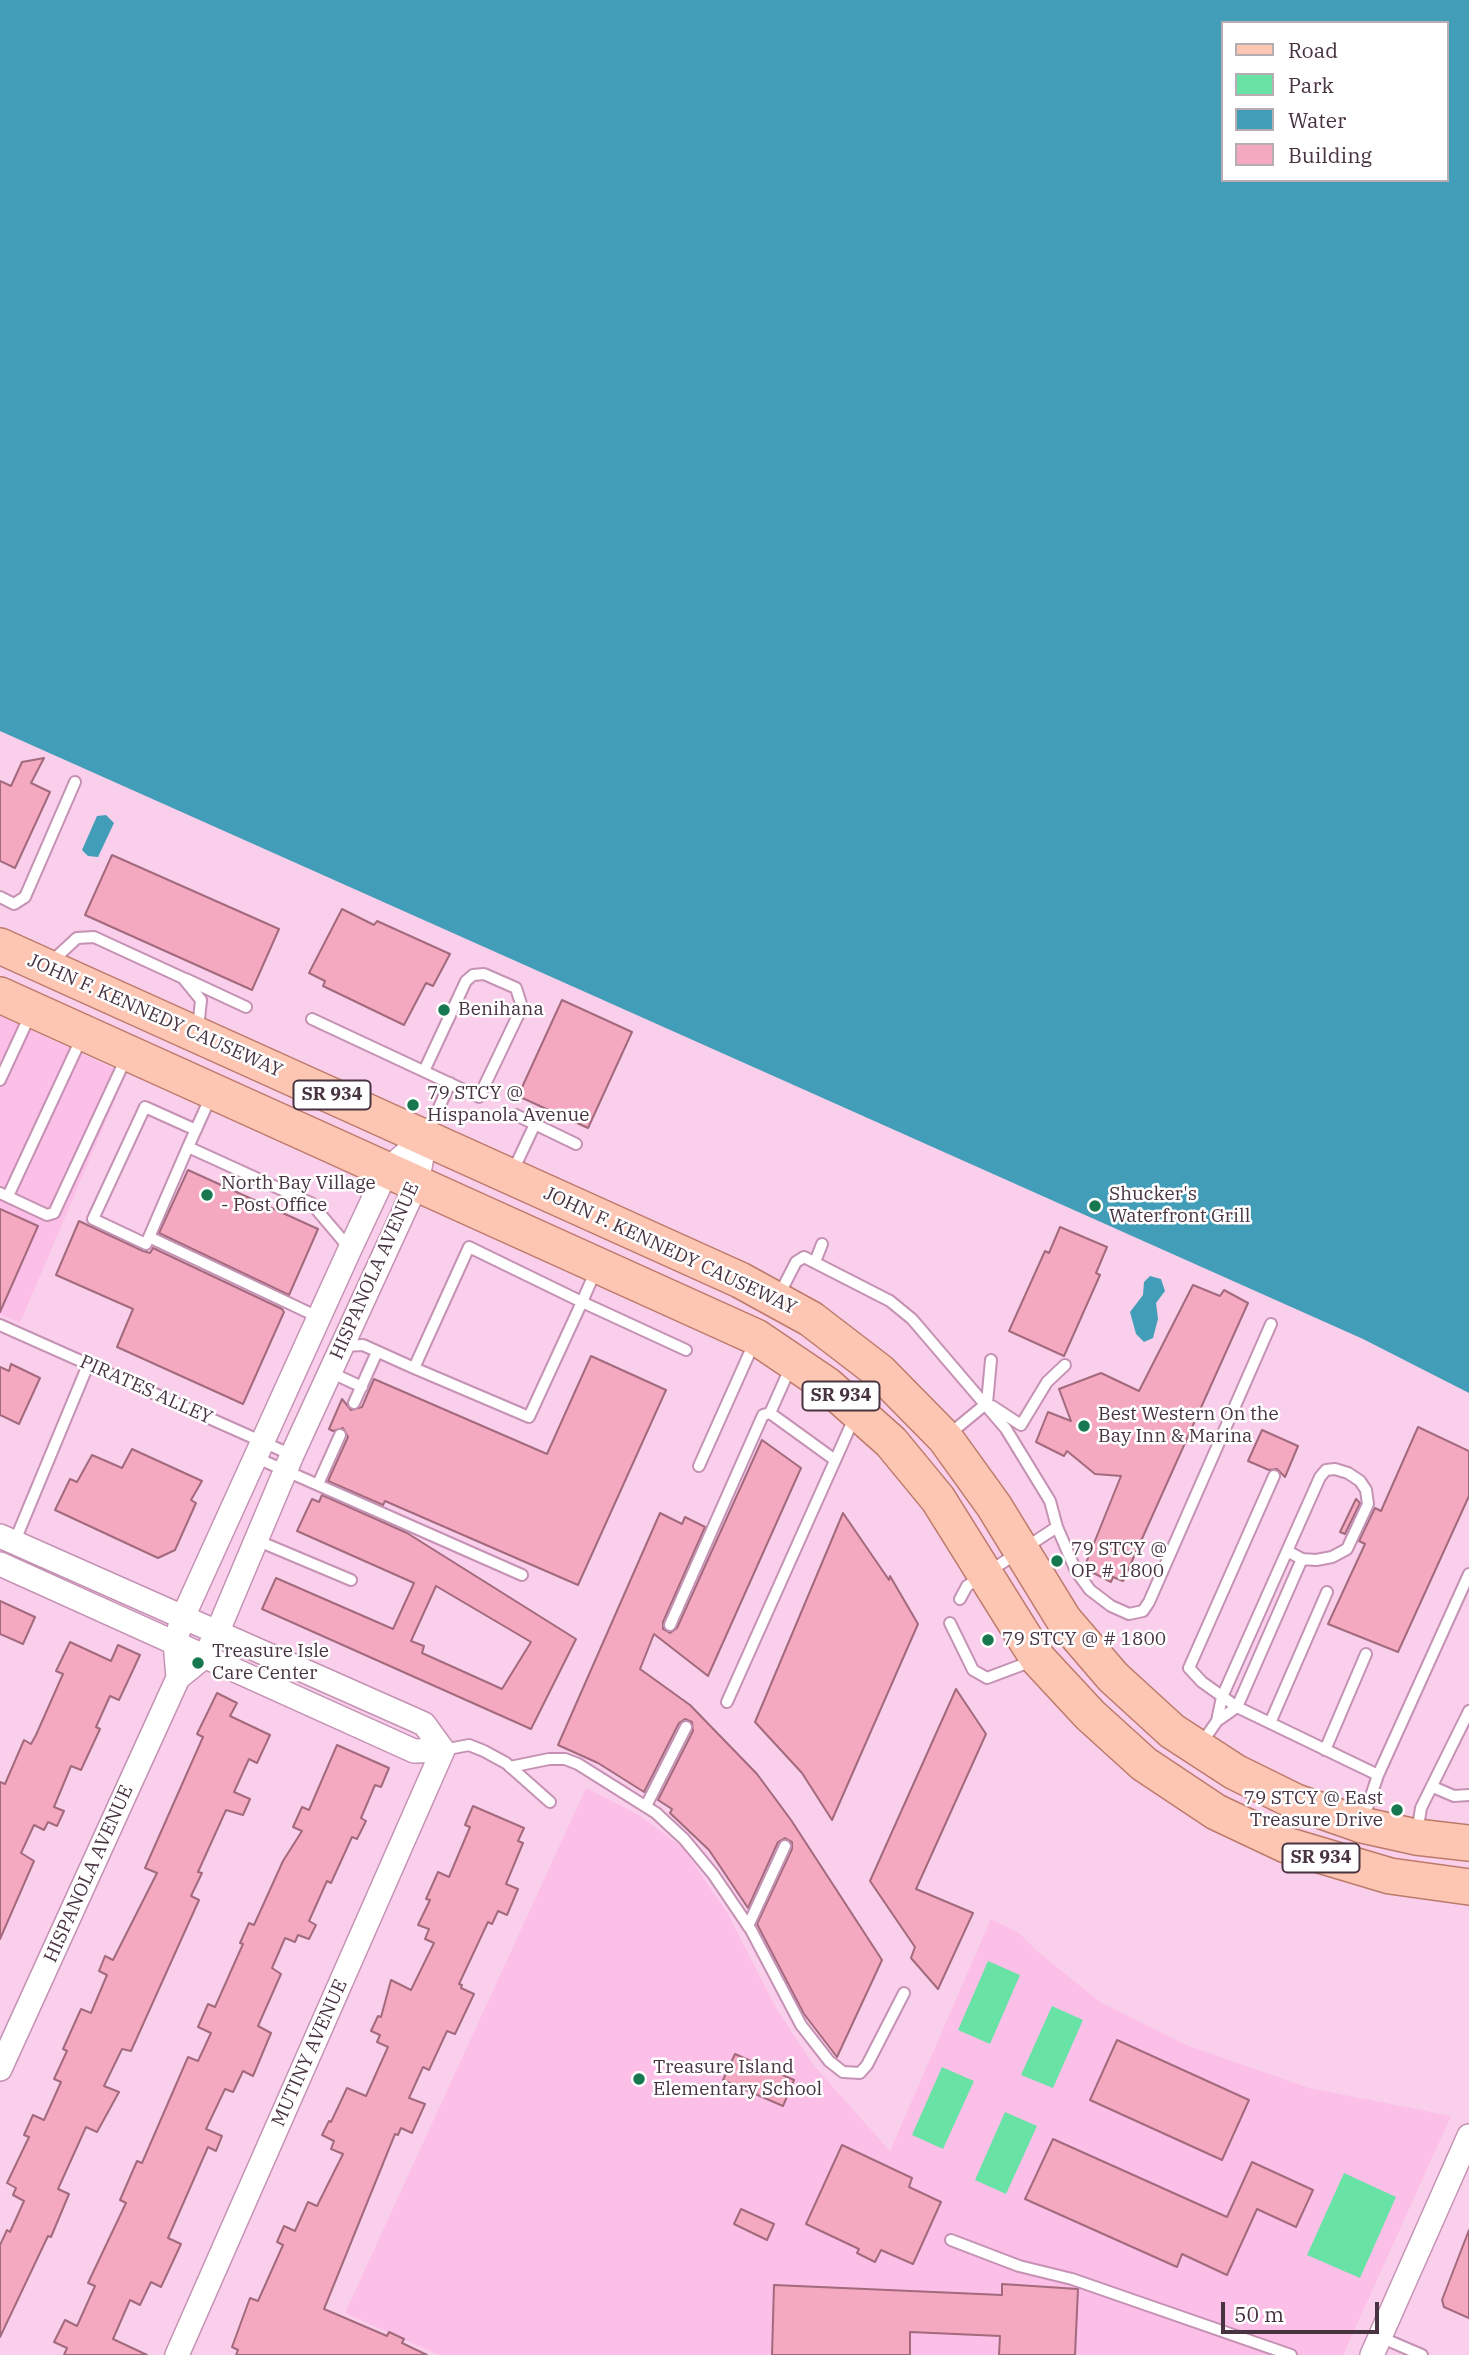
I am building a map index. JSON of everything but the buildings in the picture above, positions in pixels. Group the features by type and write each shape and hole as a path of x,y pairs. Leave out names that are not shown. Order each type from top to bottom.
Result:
{"main road":[{"name":"JOHN F. KENNEDY CAUSEWAY","path":"0,946 426,1136 777,1299 863,1358 945,1438 988,1496 1064,1620 1088,1651 1142,1705 1198,1750 1296,1802 1362,1825 1416,1837 1469,1843"},
{"name":"SR 934","path":"0,995 756,1337 793,1360 857,1410 891,1442 931,1490 1038,1659 1090,1715 1144,1764 1216,1812 1320,1857 1390,1876 1469,1887"},
{"path":"128,1053 150,1014"},
{"path":"722,1320 740,1280"},
{"path":"1216,1812 1235,1772"}],"street":[{"name":"HISPANOLA AVENUE","path":"177,1678 175,1642 183,1617 350,1248 402,1176 426,1136"},
{"name":"HISPANOLA AVENUE","path":"0,2069 177,1678 205,1656 216,1633 342,1346 402,1176 426,1136"},
{"path":"315,1325 342,1346"},
{"path":"7,1539 424,1724 443,1750"},
{"path":"0,1564 414,1752 443,1750"},
{"name":"MUTINY AVENUE","path":"177,2355 443,1750"},
{"path":"1376,2346 1469,2136"}],"lane":[{"path":"0,897 14,904 25,897 75,782"},
{"path":"46,967 77,938 94,937 246,1007"},
{"path":"312,1019 479,1097 522,1007 522,998 516,988 484,974 473,975 466,981 424,1071"},
{"path":"183,978 201,1000 197,1035"},
{"path":"0,1080 32,1010"},
{"path":"83,1033 4,1194 50,1216 54,1213 128,1053"},
{"path":"426,1136 450,1083"},
{"path":"195,1130 145,1107 93,1219 146,1244 213,1091"},
{"path":"516,1115 576,1144"},
{"path":"511,1176 535,1124"},
{"path":"188,1147 311,1203 350,1248"},
{"path":"149,1237 315,1325"},
{"path":"815,1262 822,1244"},
{"path":"414,1368 469,1247 687,1350"},
{"path":"777,1299 800,1257 890,1301 912,1319 987,1403 1049,1501 1056,1527 1076,1572 1090,1590 1111,1606 1129,1614 1143,1611 1149,1602 1271,1324"},
{"path":"342,1346 362,1345 529,1417 599,1264"},
{"name":"PIRATES ALLEY","path":"0,1325 88,1364 289,1462"},
{"path":"699,1466 756,1337"},
{"path":"354,1404 377,1352"},
{"path":"771,1413 793,1360"},
{"path":"945,1438 987,1403 991,1360"},
{"path":"7,1539 88,1364"},
{"path":"987,1403 1021,1425 1047,1382 1065,1365"},
{"path":"330,1372 362,1387"},
{"path":"727,1702 857,1410"},
{"path":"771,1413 835,1460"},
{"path":"670,1625 763,1415 771,1413"},
{"path":"318,1484 340,1435"},
{"path":"260,1450 289,1462 318,1484 522,1575"},
{"path":"1198,1750 1217,1721 1222,1697 1289,1552 1320,1477 1326,1470 1348,1473 1366,1490 1368,1504 1347,1549 1332,1557 1302,1559 1289,1552"},
{"path":"1274,1476 1189,1668 1192,1674 1237,1707 1378,1775"},
{"path":"960,1599 967,1586 1021,1553 1056,1527"},
{"path":"256,1540 351,1580"},
{"path":"1217,1721 1237,1707 1302,1559"},
{"path":"1362,1825 1378,1775 1469,1574"},
{"path":"1270,1723 1327,1592"},
{"path":"950,1623 972,1670 986,1678 1038,1659"},
{"path":"1325,1750 1366,1654"},
{"path":"1416,1837 1421,1808 1469,1711"},
{"path":"646,1806 686,1727"},
{"path":"443,1750 469,1745 510,1767 550,1802"},
{"path":"510,1767 565,1759 646,1806 684,1839 713,1874 748,1926 801,2025 829,2061 842,2072 859,2073 867,2065 904,1993"},
{"path":"1433,1787 1454,1796 1469,1795"},
{"path":"748,1926 785,1846"},
{"path":"951,2240 1019,2266 1072,2279 1271,2352 1290,2355"},
{"path":"1376,2346 1422,2355"}],"shaded area":[{"path":"0,1016 126,1074 20,1323 0,1314"},
{"name":"Treasure Island Elementary School","path":"586,1788 639,1815 683,1848 728,1914 776,2008 815,2067 890,2151 991,1919 1019,1933 1038,1952 1100,2002 1186,2045 1309,2088 1451,2116 1343,2355 439,2355 345,2313"}],"green space":[{"path":"988,1961 1020,1975 990,2044 958,2030"},
{"path":"1052,2006 1083,2020 1053,2088 1021,2075"},
{"path":"942,2067 974,2081 943,2149 912,2135"},
{"path":"1005,2112 1037,2126 1006,2194 975,2180"},
{"path":"1344,2173 1396,2197 1360,2278 1307,2255"}],"water":[{"path":"0,0 1469,0 1469,1393 1363,1339 0,731"},
{"path":"106,815 114,823 98,857 88,856 82,850 97,816"},
{"path":"1150,1276 1161,1279 1165,1291 1156,1303 1158,1319 1153,1338 1144,1342 1136,1334 1130,1312 1143,1295 1144,1282"}],"place":[{"name":"Benihana","path":"444,1010"},
{"name":"79 STCY @ Hispanola Avenue","path":"413,1105"},
{"name":"North Bay Village - Post Office","path":"207,1195"},
{"name":"Shucker's Waterfront Grill","path":"1095,1206"},
{"name":"Best Western On the Bay Inn & Marina","path":"1084,1426"},
{"name":"79 STCY @ OP # 1800","path":"1057,1561"},
{"name":"79 STCY @ # 1800","path":"988,1640"},
{"name":"Treasure Isle Care Center","path":"198,1663"},
{"name":"79 STCY @ East Treasure Drive","path":"1397,1810"},
{"name":"Treasure Island Elementary School","path":"639,2079"}]}
